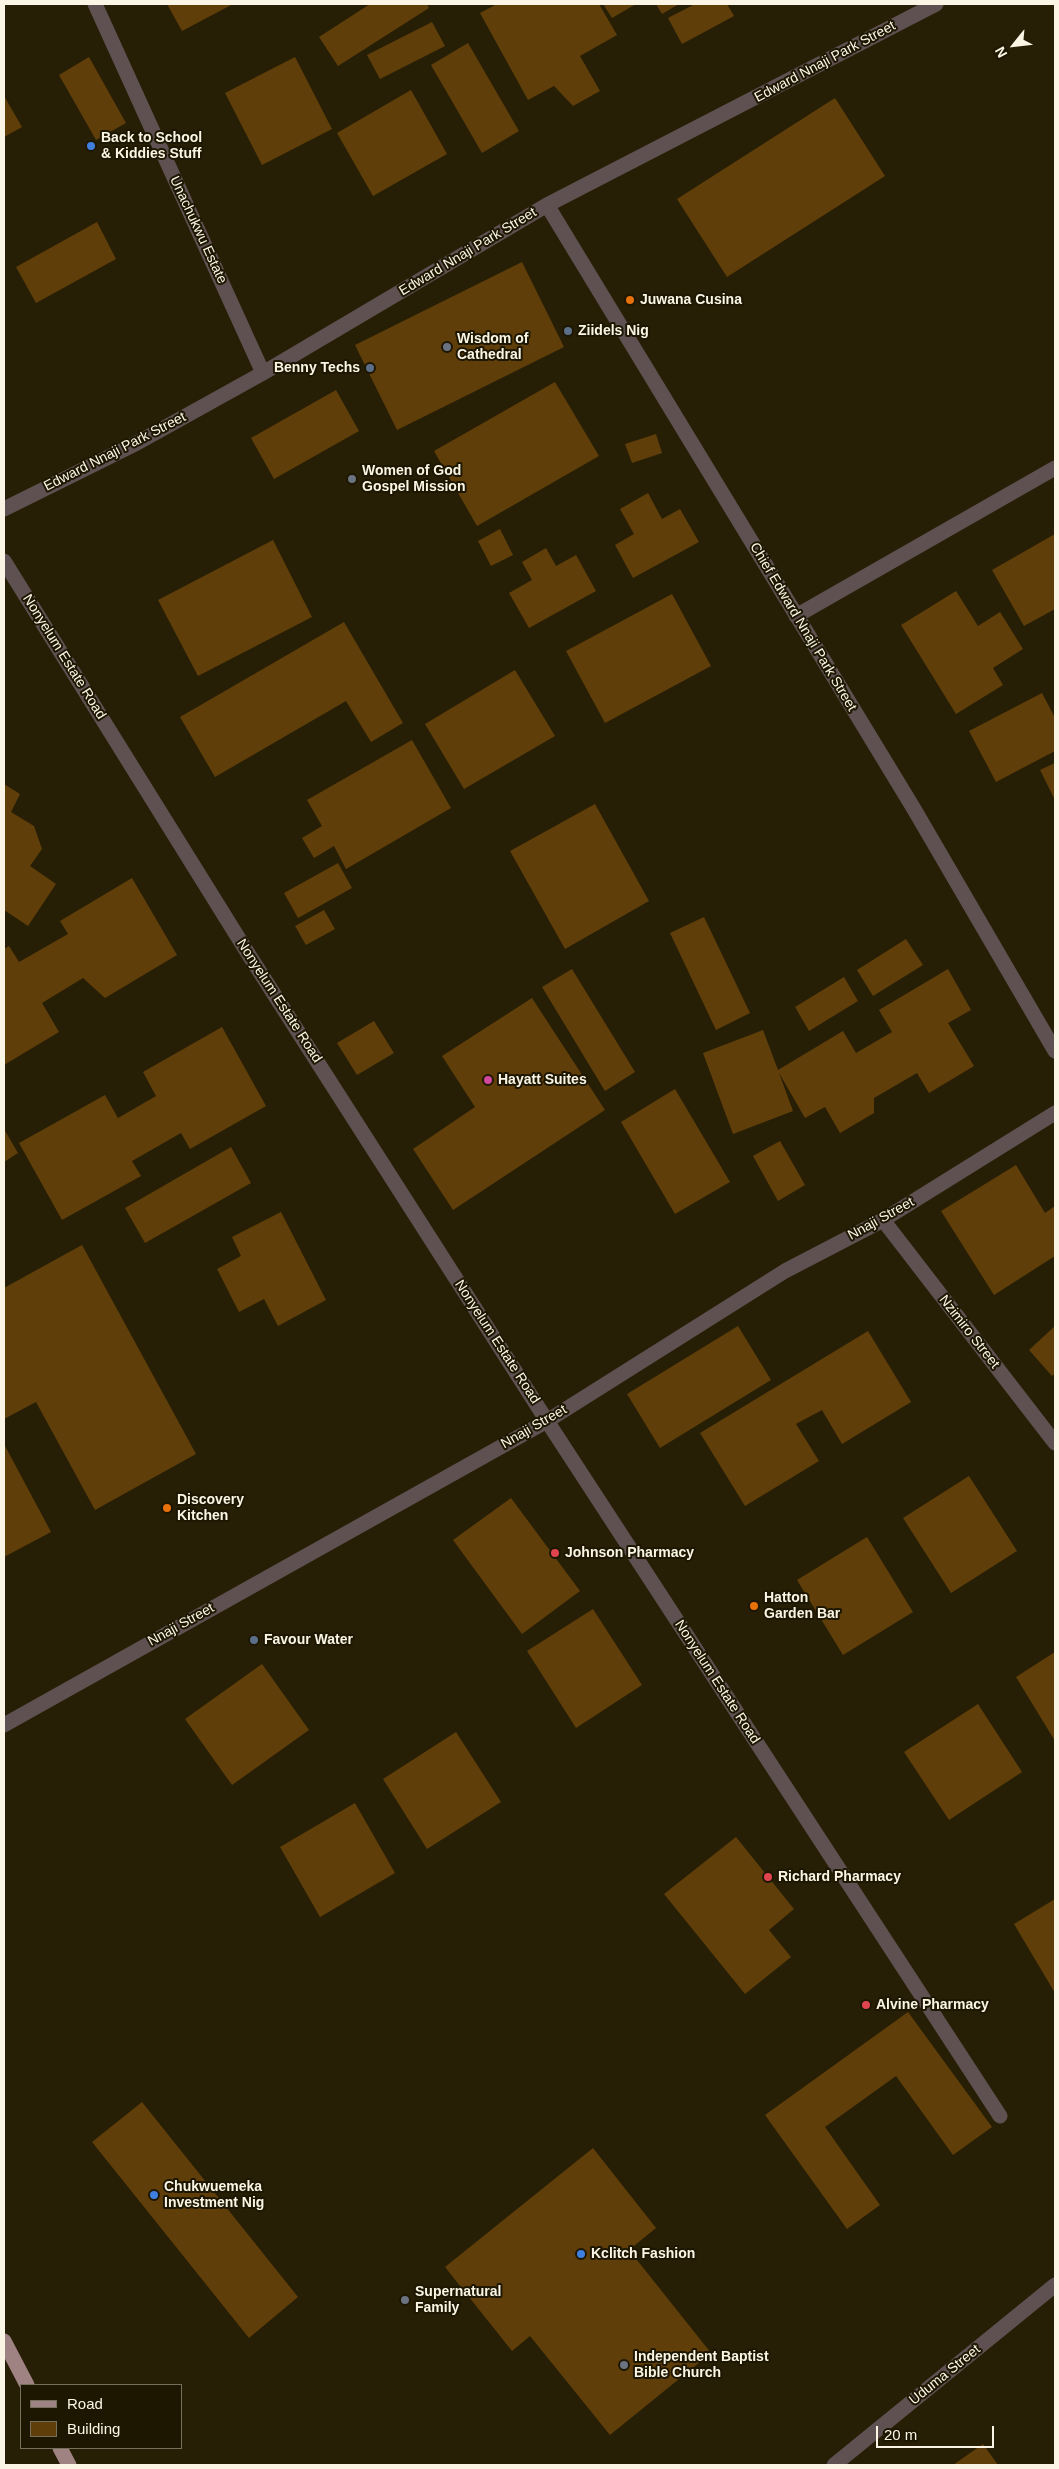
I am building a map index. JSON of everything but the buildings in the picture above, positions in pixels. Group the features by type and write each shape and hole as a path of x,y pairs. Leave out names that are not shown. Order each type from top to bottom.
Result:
{"main road":[{"path":"4,2341 26,2384"},
{"path":"61,2449 69,2465"}],"street":[{"name":"Unachukwu Estate","path":"95,4 263,373"},
{"name":"Edward Nnaji Park Street","path":"4,509 137,442 263,373 548,205 936,4"},
{"name":"Chief Edward Nnaji Park Street","path":"548,205 914,809 1055,1051"},
{"path":"796,616 1055,468"},
{"name":"Nonyelum Estate Road","path":"4,561 249,955 547,1421 1000,2116"},
{"name":"Nnaji Street","path":"4,1725 547,1421 784,1271 883,1220 1055,1113"},
{"name":"Nzimiro Street","path":"883,1220 1055,1444"},
{"name":"Uduma Street","path":"834,2465 1055,2286"}],"place":[{"name":"Back to School & Kiddies Stuff","path":"91,146"},
{"name":"Juwana Cusina","path":"630,300"},
{"name":"Ziidels Nig","path":"568,331"},
{"name":"Wisdom of Cathedral","path":"447,347"},
{"name":"Benny Techs","path":"370,368"},
{"name":"Women of God Gospel Mission","path":"352,479"},
{"name":"Hayatt Suites","path":"488,1080"},
{"name":"Discovery Kitchen","path":"167,1508"},
{"name":"Johnson Pharmacy","path":"555,1553"},
{"name":"Hatton Garden Bar","path":"754,1606"},
{"name":"Favour Water","path":"254,1640"},
{"name":"Richard Pharmacy","path":"768,1877"},
{"name":"Alvine Pharmacy","path":"866,2005"},
{"name":"Chukwuemeka Investment Nig","path":"154,2195"},
{"name":"Kclitch Fashion","path":"581,2254"},
{"name":"Supernatural Family","path":"405,2300"},
{"name":"Independent Baptist Bible Church","path":"624,2365"}]}
